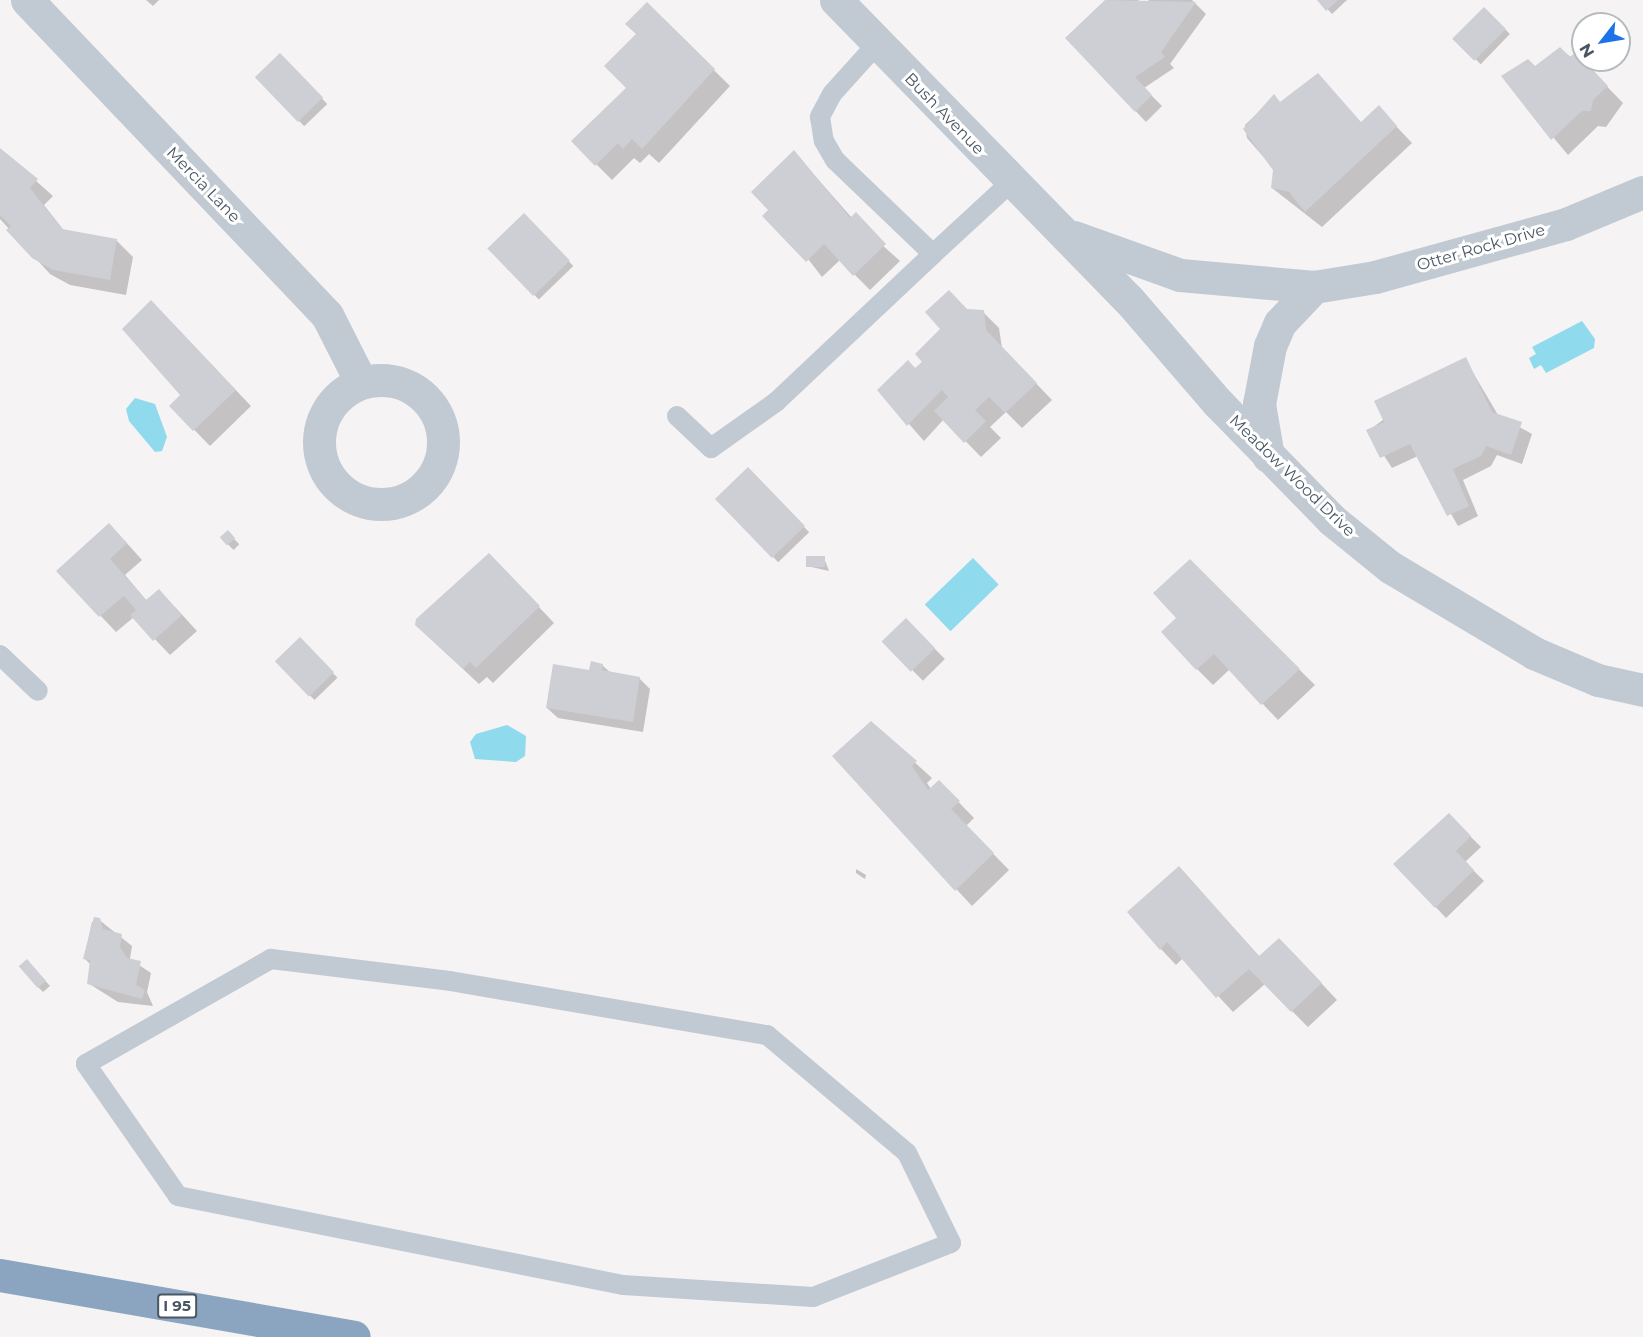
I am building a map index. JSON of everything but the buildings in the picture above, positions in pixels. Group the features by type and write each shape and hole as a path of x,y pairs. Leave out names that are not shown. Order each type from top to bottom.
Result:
{"highway":[{"name":"I 95","path":"0,1275 354,1337"}],"street":[{"name":"Mercia Lane","path":"27,0 327,315 361,382"},
{"name":"Bush Avenue","path":"836,0 1053,228"},
{"name":"Otter Rock Drive","path":"1053,228 1180,275 1314,287 1375,277 1566,224 1643,192"},
{"name":"Meadow Wood Drive","path":"1053,228 1129,300 1268,456 1332,520 1390,567 1455,608 1534,653 1598,680 1643,690"},
{"path":"1268,456 1259,404 1270,345 1280,324 1314,287"}],"lane":[{"path":"877,44 832,94 820,117 824,141 835,160 933,254"},
{"path":"677,416 711,448 776,402 1010,183"},
{"path":"0,655 38,691"},
{"path":"271,959 450,981 767,1035 907,1154 951,1243 813,1297 623,1285 178,1196 86,1064 271,959"}],"water":[{"path":"1582,321 1595,339 1594,348 1546,373 1541,365 1534,369 1529,358 1536,354 1532,347"},
{"path":"135,398 155,404 167,437 162,451 155,452 129,421 126,409"},
{"path":"973,558 999,585 951,631 925,605"},
{"path":"507,725 526,736 525,756 516,762 475,759 470,742 476,734"}]}
